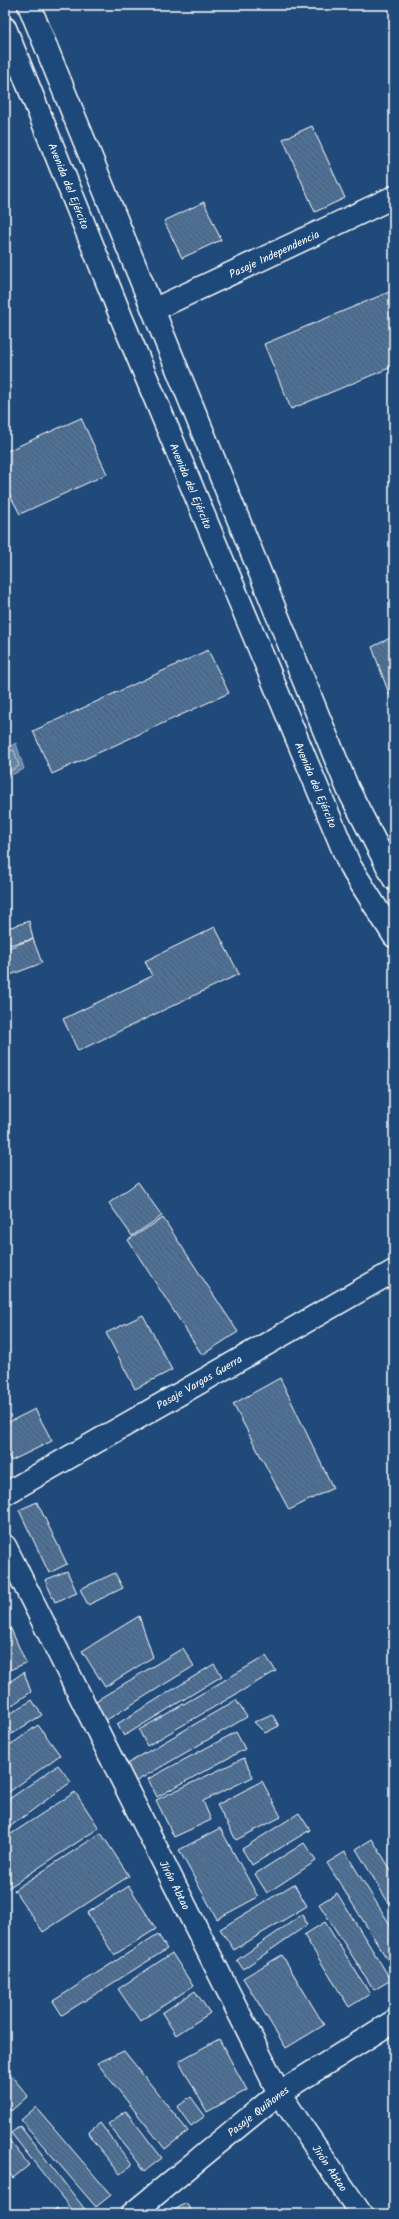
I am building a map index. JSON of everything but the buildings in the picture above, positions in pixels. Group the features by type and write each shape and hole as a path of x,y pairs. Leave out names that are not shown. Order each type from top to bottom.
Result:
{"main road":[{"path":"29,5 348,789 394,879"},
{"name":"Avenida del Ejército","path":"5,28 93,245 350,866 394,936"},
{"name":"Pasaje Independencia","path":"153,310 394,197"},
{"path":"93,245 123,234"},
{"name":"Pasaje Vargas Guerra","path":"5,1494 394,1271"},
{"name":"Jirón Abtao","path":"5,1546 279,2093 361,2214"},
{"name":"Pasaje Quiñones","path":"132,2214 279,2093 394,2021"}],"water":[{"path":"16,743 24,769 5,778 5,749"}]}
